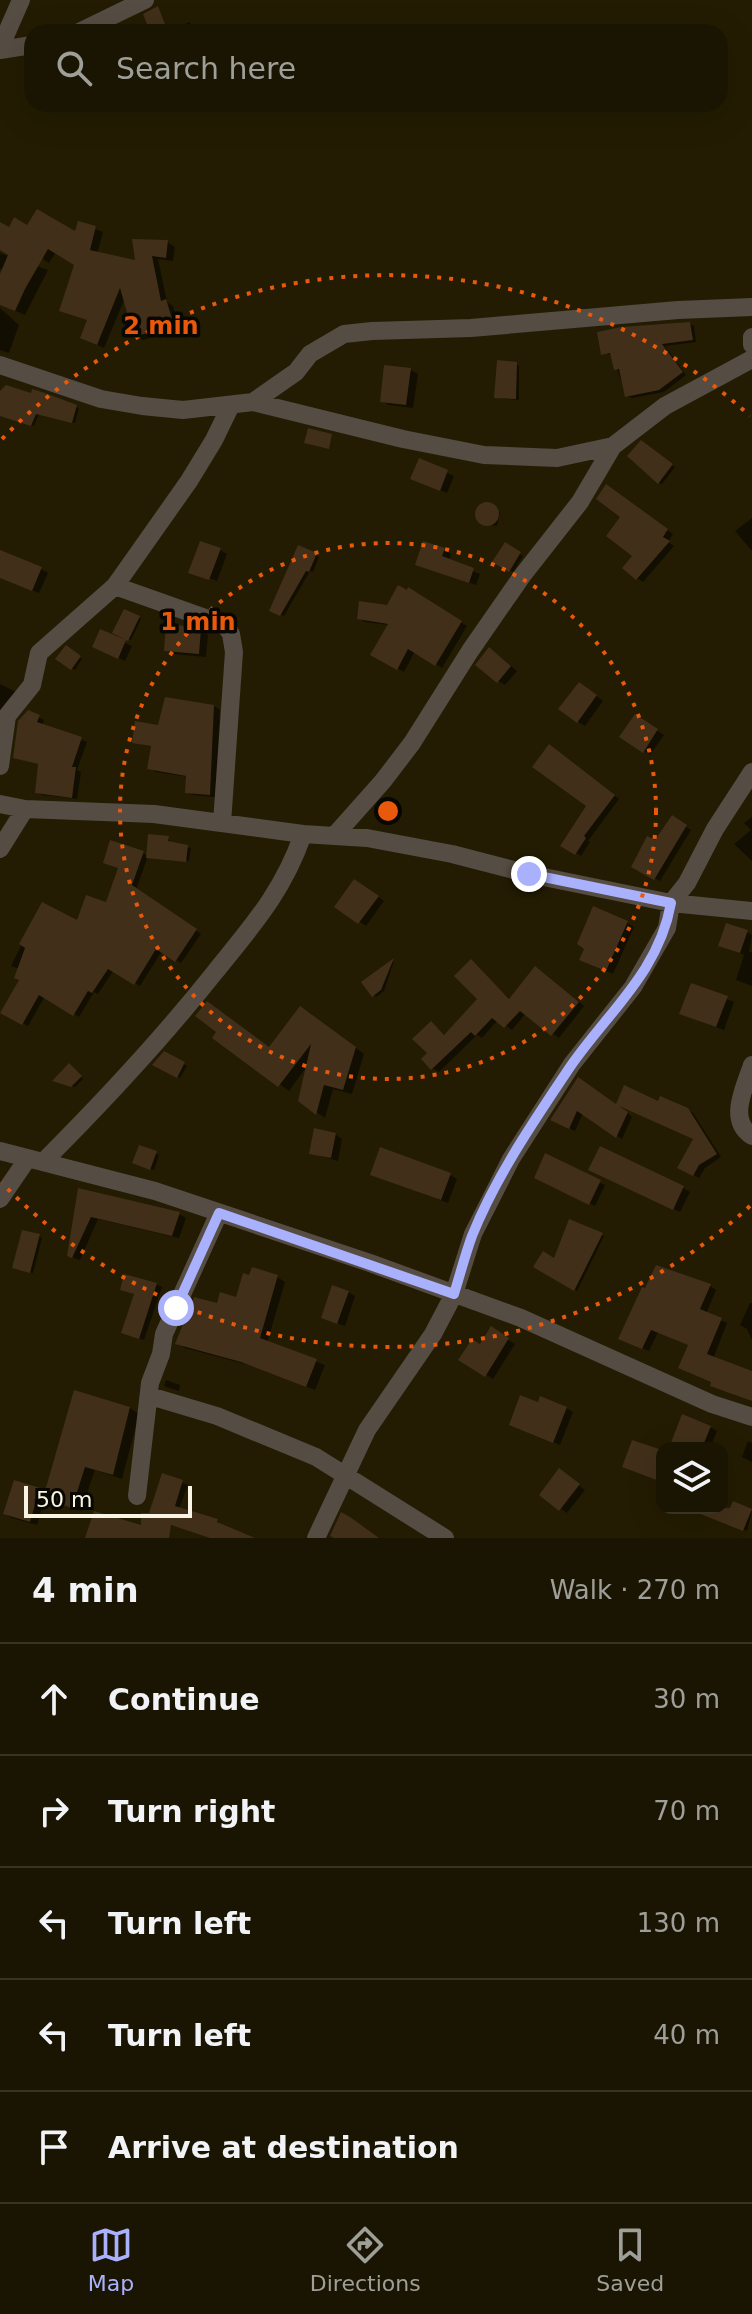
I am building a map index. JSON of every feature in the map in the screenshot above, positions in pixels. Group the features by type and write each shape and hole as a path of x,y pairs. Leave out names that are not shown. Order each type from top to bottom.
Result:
{"street":[{"path":"0,49 21,0"},
{"path":"96,24 145,0"},
{"path":"0,49 24,46"},
{"path":"253,402 296,372 310,354 344,334 752,307"},
{"path":"752,337 752,345"},
{"path":"335,835 412,743 522,576 580,502 613,446 665,406 752,359"},
{"path":"0,365 101,399 183,410 253,402 403,439 484,455 557,458 613,446"},
{"path":"0,766 7,716 32,685 39,653 115,586 189,481 231,405"},
{"path":"115,586 225,625 231,634 234,652 222,823"},
{"path":"316,1538 367,1430 433,1334 454,1294 473,1234 511,1159 572,1064 633,987 667,928 671,903 687,883 715,829 752,772"},
{"path":"0,804 25,809 154,814 303,834 367,838 671,903 752,911"},
{"path":"0,849 25,809"},
{"path":"0,1199 35,1160 134,1070 278,892 292,866 303,834"},
{"path":"752,1065 739,1105 743,1131 752,1136"},
{"path":"0,1151 155,1191 454,1294 521,1318 712,1404 752,1417"},
{"path":"137,1496 150,1383 161,1354 164,1334 219,1213"},
{"path":"150,1396 217,1416 316,1457 445,1538"}],"building":[{"path":"158,6 165,24 147,24 143,14"},
{"path":"37,209 75,231 78,221 96,226 90,250 135,260 132,239 168,240 166,258 152,256 161,301 166,299 174,325 134,337 120,288 97,345 80,338 87,320 59,311 74,265 48,249 15,311 0,305 0,274 8,255 0,250 0,222 9,227 14,217 27,225"},
{"path":"690,322 693,340 662,344 683,372 659,390 625,397 619,369 614,370 610,353 601,355 597,332 621,327"},
{"path":"497,360 517,362 516,399 494,398"},
{"path":"384,365 411,368 406,405 380,402"},
{"path":"6,385 31,393 32,389 77,405 72,423 36,414 31,426 0,416 0,391"},
{"path":"308,428 332,434 329,449 304,443"},
{"path":"641,440 673,464 658,484 627,456"},
{"path":"419,458 448,470 440,491 410,479"},
{"path":"606,484 668,529 663,537 670,541 636,580 622,568 632,556 606,536 620,517 596,499"},
{"path":"487,502 498,509 499,514 492,525 487,526 476,519 475,514 482,503"},
{"path":"200,541 221,548 209,580 188,573"},
{"path":"423,541 445,548 442,556 474,568 469,583 415,565"},
{"path":"505,542 521,552 509,572 492,562"},
{"path":"298,545 317,553 309,572 306,571 280,616 269,611"},
{"path":"0,550 42,567 32,591 0,578"},
{"path":"398,585 407,590 408,587 462,621 435,666 408,649 397,670 370,655 388,624 357,619 359,601 387,605"},
{"path":"124,609 140,616 128,641 112,633"},
{"path":"166,623 201,629 199,654 164,651"},
{"path":"100,629 126,640 118,659 92,647"},
{"path":"66,645 81,656 71,670 55,659"},
{"path":"489,647 511,666 497,683 475,665"},
{"path":"579,682 597,695 577,723 558,709"},
{"path":"165,697 214,705 210,795 185,793 186,776 147,769 151,746 132,743 135,721 158,725"},
{"path":"28,710 40,715 37,722 82,737 72,767 76,767 72,798 35,793 38,764 13,758 18,721"},
{"path":"635,714 658,729 643,753 619,737"},
{"path":"549,744 615,795 584,836 586,838 575,855 560,846 586,806 532,767"},
{"path":"672,815 687,825 654,880 631,867 647,836 655,840"},
{"path":"148,834 169,836 168,841 188,845 186,862 146,858"},
{"path":"110,840 144,851 132,885 197,929 175,962 156,949 134,985 108,969 92,993 88,991 73,1016 39,995 22,1025 0,1013 19,980 14,978 25,948 19,944 42,902 77,920 86,895 106,902 118,868 103,863"},
{"path":"354,879 379,896 358,924 334,907"},
{"path":"593,906 628,921 606,971 579,960 584,949 577,944"},
{"path":"726,923 748,930 740,953 718,946"},
{"path":"394,958 381,990 372,997 361,982"},
{"path":"471,959 509,999 535,966 579,1002 551,1036 520,1011 504,1028 492,1018 475,1036 471,1032 431,1070 421,1059 427,1053 412,1039 431,1021 444,1035 477,999 454,976"},
{"path":"691,983 728,996 716,1027 679,1014"},
{"path":"207,1001 269,1047 300,1006 356,1047 343,1090 324,1085 316,1115 298,1101 311,1044 278,1087 212,1038 216,1032 195,1016"},
{"path":"164,1051 185,1062 177,1078 152,1065"},
{"path":"69,1063 82,1076 71,1087 52,1081"},
{"path":"578,1077 616,1104 624,1085 658,1101 660,1096 688,1108 717,1154 699,1165 693,1176 677,1168 693,1139 619,1106 628,1112 616,1138 577,1111 569,1129 550,1120"},
{"path":"314,1128 336,1133 331,1158 309,1154"},
{"path":"139,1145 157,1151 150,1170 132,1163"},
{"path":"600,1146 684,1186 673,1210 588,1170"},
{"path":"380,1147 451,1173 441,1200 370,1175"},
{"path":"545,1153 601,1180 589,1205 534,1178"},
{"path":"78,1188 180,1212 172,1236 91,1217 72,1258 67,1256"},
{"path":"569,1219 603,1233 574,1291 533,1267 543,1251 554,1258"},
{"path":"22,1230 40,1234 30,1273 12,1268"},
{"path":"656,1265 711,1284 700,1309 722,1318 707,1354 752,1371 752,1401 710,1386 711,1382 678,1368 688,1345 651,1330 642,1349 618,1339 642,1287 645,1288"},
{"path":"252,1267 278,1275 260,1338 317,1359 306,1387 241,1362 175,1344 194,1297 217,1303 220,1292 236,1297 243,1273 249,1275"},
{"path":"124,1274 157,1283 139,1339 121,1333 134,1294 120,1290"},
{"path":"332,1285 349,1291 337,1324 321,1318"},
{"path":"491,1326 509,1338 485,1377 458,1360 472,1339 480,1344"},
{"path":"74,1390 130,1407 113,1475 85,1467 72,1508 43,1498"},
{"path":"520,1395 538,1402 540,1396 567,1407 553,1443 509,1425"},
{"path":"682,1414 711,1426 704,1442 671,1442"},
{"path":"632,1440 656,1448 656,1480 622,1467"},
{"path":"559,1468 580,1484 559,1511 539,1495"},
{"path":"162,1473 183,1480 175,1506 218,1519 217,1522 255,1538 210,1538 171,1525 169,1538 85,1538 94,1511 141,1525 141,1513 149,1513"},
{"path":"14,1480 40,1488 30,1522 3,1514"},
{"path":"733,1501 752,1509 743,1531 700,1514 728,1514"},
{"path":"341,1512 350,1517 379,1538 330,1536"}],"route":[{"path":"176,1308 219,1213 454,1294 473,1234 511,1159 572,1064 633,987 667,928 671,903 529,874"}]}
